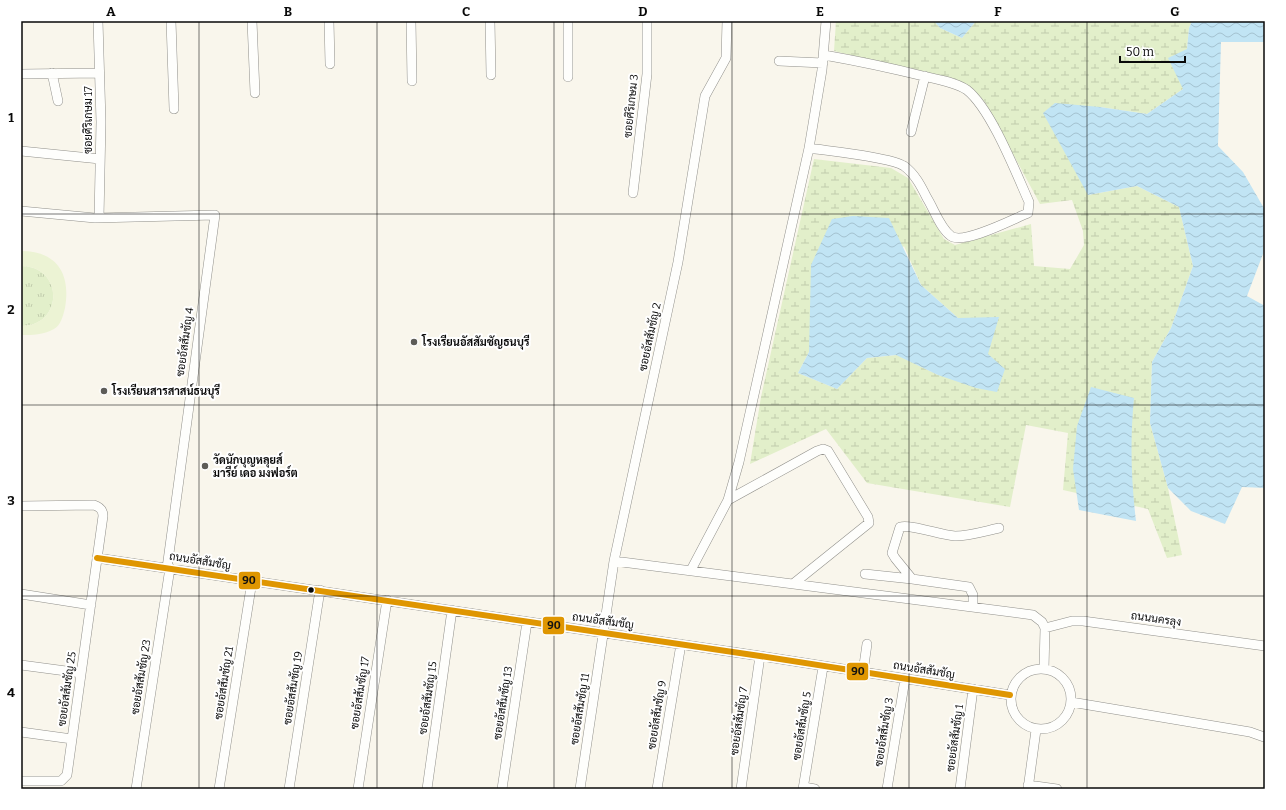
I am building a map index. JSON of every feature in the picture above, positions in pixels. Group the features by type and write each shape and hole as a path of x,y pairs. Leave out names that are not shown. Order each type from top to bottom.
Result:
{"street":[{"name":"ซอยศิริเกษม 17","path":"98,21 100,159 99,218"},
{"path":"171,21 174,109"},
{"path":"252,21 255,93"},
{"path":"329,21 330,64"},
{"path":"411,21 412,82"},
{"path":"490,21 491,75"},
{"path":"568,21 568,77"},
{"name":"ซอยศิริเกษม 3","path":"633,193 647,74 647,21"},
{"name":"ซอยอัสสัมชัญ 2","path":"604,633 614,561 678,262 705,96 710,85 721,69 727,50 727,21"},
{"path":"691,570 728,500 740,462 809,148 824,59 826,21"},
{"path":"779,62 824,59 925,76 956,85 973,96 996,132 1029,202 1028,212 972,237 957,239 951,236 944,228 919,182 903,166 869,157 809,148"},
{"path":"52,73 58,101"},
{"path":"21,74 99,73"},
{"path":"911,132 925,76"},
{"path":"21,151 100,159"},
{"path":"21,211 99,218"},
{"name":"ซอยอัสสัมชัญ 4","path":"99,218 215,215 168,568"},
{"path":"728,500 817,451 823,449 828,451 868,517 869,523 793,584"},
{"name":"ซอยอัสสัมชัญ 25","path":"21,506 94,505 103,511 67,775 65,779 61,781 21,782"},
{"path":"912,579 892,553 900,527 910,526 932,533 955,536 998,528"},
{"name":"ถนนอัสสัมชัญ","path":"97,558 387,600 1010,695"},
{"path":"614,561 973,606 1033,615 1042,622 1045,628 1044,669"},
{"name":"ซอยอัสสัมชัญ 23","path":"136,789 168,568"},
{"path":"865,574 969,587 973,595 973,606"},
{"name":"ซอยอัสสัมชัญ 21","path":"219,789 252,581"},
{"name":"ซอยอัสสัมชัญ 19","path":"289,789 320,590"},
{"path":"21,594 91,605"},
{"name":"ซอยอัสสัมชัญ 17","path":"358,789 387,600"},
{"name":"ซอยอัสสัมชัญ 15","path":"427,789 452,610"},
{"name":"ถนนนครลุง","path":"1045,628 1072,621 1083,621 1265,646"},
{"name":"ซอยอัสสัมชัญ 13","path":"502,789 528,622"},
{"name":"ซอยอัสสัมชัญ 11","path":"580,789 604,633"},
{"name":"ซอยอัสสัมชัญ 9","path":"657,789 680,644"},
{"path":"863,672 867,644"},
{"name":"ซอยอัสสัมชัญ 7","path":"741,789 760,656"},
{"path":"21,665 81,673"},
{"name":"ซอยอัสสัมชัญ 5","path":"803,788 824,667"},
{"path":"1044,669 1057,673 1065,681 1070,691 1071,702 1068,714 1059,724 1047,729 1036,730 1023,724 1015,716 1010,695 1016,682 1024,674 1034,670 1044,669"},
{"name":"ซอยอัสสัมชัญ 3","path":"887,789 905,679"},
{"name":"ซอยอัสสัมชัญ 1","path":"960,789 973,689"},
{"path":"1071,702 1250,732 1264,736"},
{"path":"1036,730 1028,787 1057,789"},
{"path":"21,732 72,739"},
{"path":"803,788 815,789"}],"green space":[{"path":"836,21 934,21 940,28 962,38 976,21 1192,21 1189,28 1183,89 1147,114 1100,107 1088,195 1137,186 1179,207 1193,266 1171,328 1152,362 1150,423 1168,488 1182,555 1167,558 1148,509 1063,490 1068,433 1026,425 1010,507 867,483 826,429 750,464 761,397 814,159 891,168 908,178 944,239 955,245 1031,224 1034,266 1070,269 1084,245 1083,231 1072,200 1040,204 985,102 966,84 834,51","holes":["904,246 921,285 958,318 988,354 938,375 897,355 867,358 837,389 798,373 809,352"]},
{"path":"21,251 44,255 52,260 59,267 66,285 65,308 60,323 54,329 42,334 21,335 21,326 35,323 45,317 51,307 53,296 51,285 45,275 35,269 21,266"},
{"path":"21,266 35,269 45,275 51,285 53,296 51,307 45,317 35,323 21,326"}],"water":[{"path":"934,21 976,21 962,38 940,28"},
{"path":"1192,21 1265,21 1265,42 1221,42 1218,146 1243,172 1265,210 1263,254 1247,296 1265,306 1265,488 1242,487 1225,524 1191,511 1168,488 1150,423 1152,362 1171,328 1193,266 1179,207 1137,186 1088,195 1043,113 1055,103 1100,107 1147,114 1183,89 1168,58 1187,49 1189,28"},
{"path":"853,216 889,218 921,285 958,318 999,317 988,354 1005,369 997,392 976,388 938,375 896,355 867,358 837,389 798,373 809,352 811,265 832,219"},
{"path":"1091,387 1134,398 1132,460 1136,521 1079,510 1073,469 1077,426"}],"transit line":[{"name":"90","path":"97,558 760,656 1010,695"}],"place":[{"name":"โรงเรียนอัสสัมชัญธนบุรี","path":"414,342"},
{"name":"โรงเรียนสารสาสน์ธนบุรี","path":"104,391"},
{"name":"วัดนักบุญหลุยส์ มารีย์ เดอ มงฟอร์ต","path":"205,466"}]}
